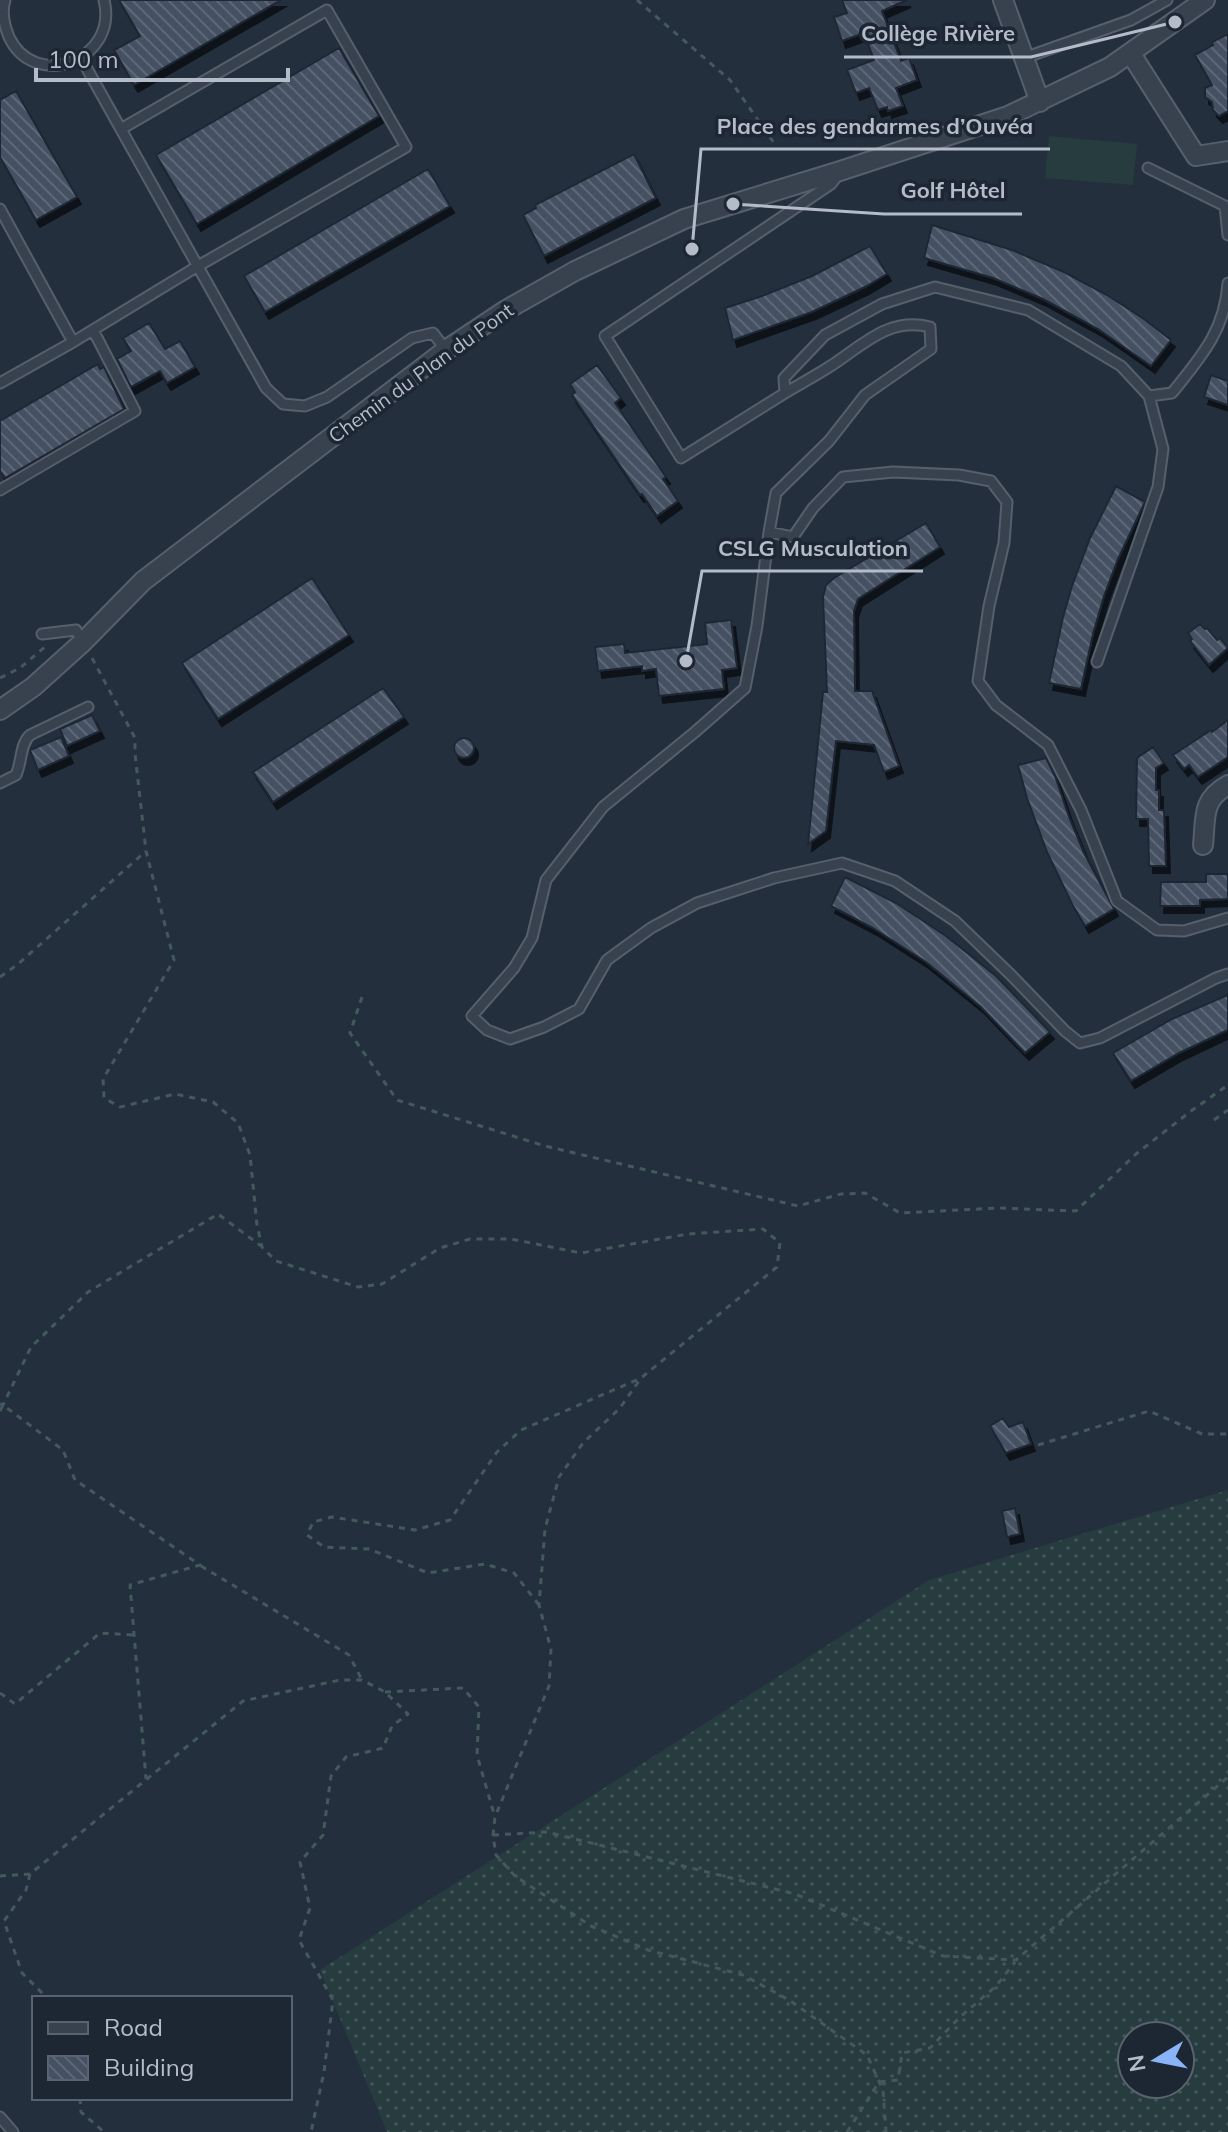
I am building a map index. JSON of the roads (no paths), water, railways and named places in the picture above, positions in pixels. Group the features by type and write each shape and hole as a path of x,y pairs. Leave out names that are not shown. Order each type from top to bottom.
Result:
{"street":[{"path":"1003,0 1040,102"},
{"name":"Chemin du Plan du Pont","path":"0,710 33,687 83,642 143,581 446,350 506,310 575,271 684,219 1008,116 1040,102 1110,67 1205,0"},
{"path":"1131,54 1196,156 1228,151"},
{"path":"1203,845 1207,806 1216,792 1228,785"}],"lane":[{"path":"5,0 4,26 12,44 26,57 44,64 63,65 81,58 95,46 104,29 104,0"},
{"path":"1024,58 1131,20 1167,0"},
{"path":"0,383 406,147 327,10 121,129"},
{"path":"81,58 266,388 283,404 305,406 327,397 412,338 433,333 446,350"},
{"path":"1148,168 1225,206 1228,235"},
{"path":"840,171 831,184 605,336 681,458 884,330 915,323 930,327 931,349 865,395 829,441 776,493 745,688 603,807 546,880 532,938 514,968 472,1016 487,1030 510,1039 544,1027 579,1009 607,960 651,928 697,903 774,878 842,863 895,881 955,921 1080,1043 1100,1038 1228,974"},
{"path":"1,212 73,342"},
{"path":"1149,396 1172,393 1210,345 1227,302 1228,283"},
{"path":"785,393 784,378 825,335 882,304 935,287 1028,310 1121,366 1149,396 1163,449 1158,487 1097,662"},
{"path":"0,490 135,411 93,330"},
{"path":"769,532 793,537 813,508 843,477 893,472 959,475 991,481 1007,502 1004,543 989,606 978,681 996,705 1048,745 1081,810 1117,901 1157,930 1184,931 1228,918"},
{"path":"42,634 76,630 83,642"},
{"path":"0,783 16,775 24,740 88,707"},
{"path":"0,2117 13,2132"}],"place":[{"name":"Collège Rivière","path":"1175,22"},
{"name":"Golf Hôtel","path":"733,204"},
{"name":"Place des gendarmes d’Ouvéa","path":"692,249"},
{"name":"CSLG Musculation","path":"686,661"}]}
